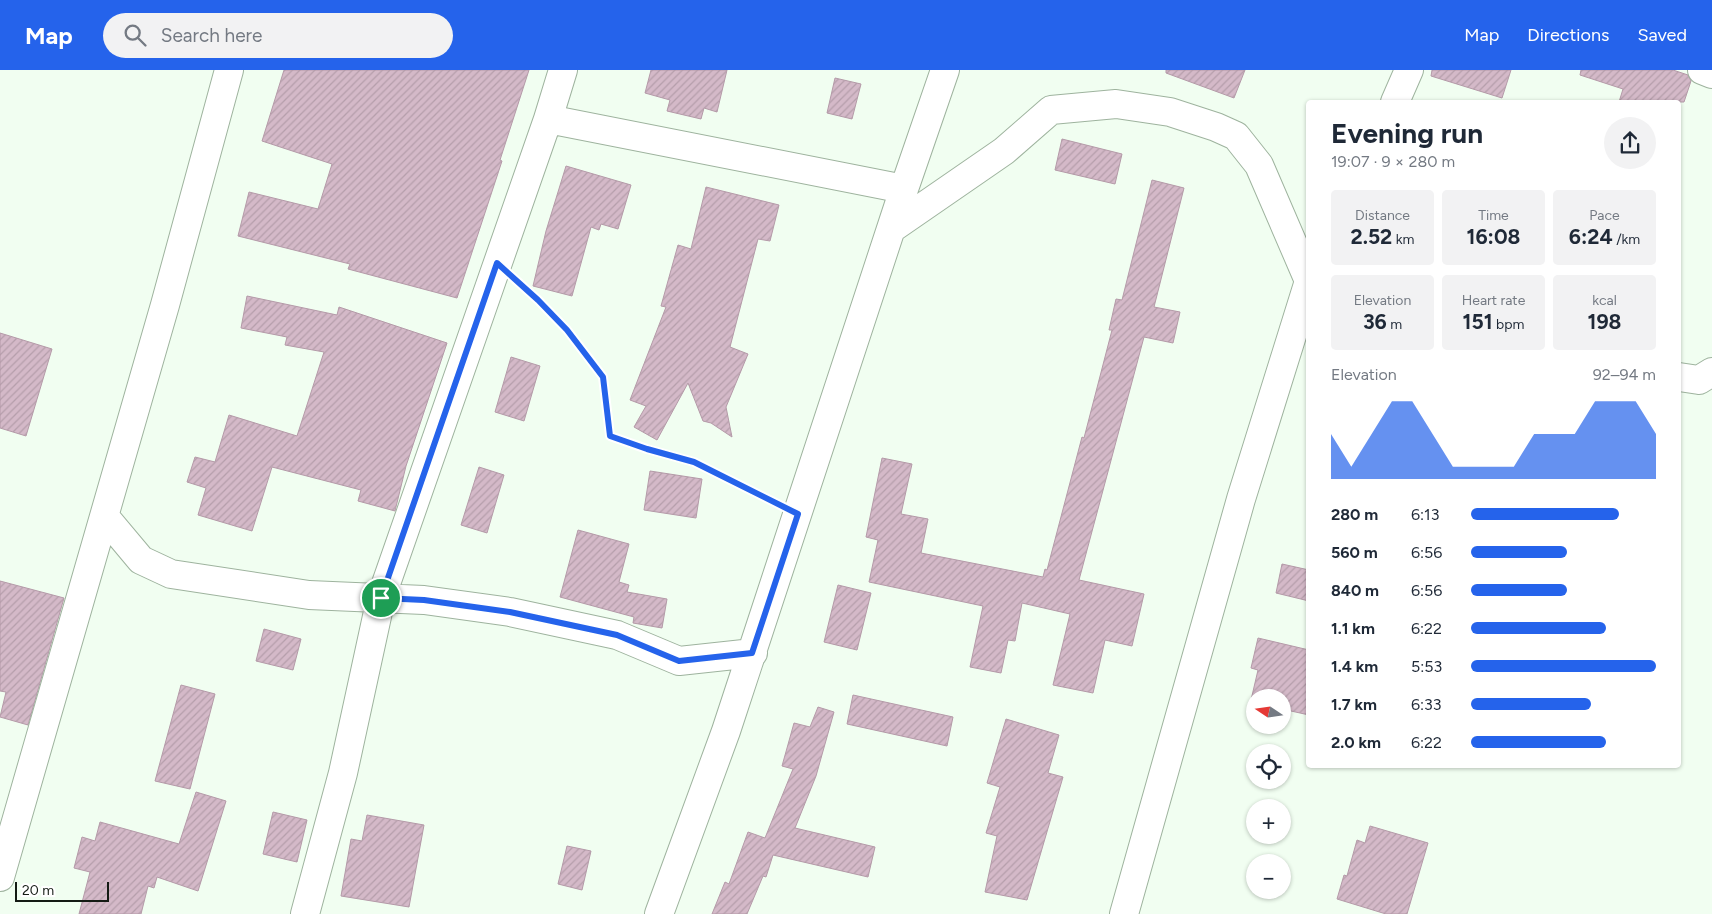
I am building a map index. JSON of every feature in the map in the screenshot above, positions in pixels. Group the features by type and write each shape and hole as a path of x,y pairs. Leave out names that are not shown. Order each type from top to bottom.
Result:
{"street":[{"path":"0,877 165,305 229,70"},
{"path":"305,914 344,773 381,598 548,119 563,70"},
{"path":"658,914 726,731 945,70"},
{"path":"1702,70 1712,74"},
{"path":"891,229 1004,151 1051,110 1116,104 1170,112 1216,127 1236,136 1259,165 1306,274"},
{"path":"548,119 904,189"},
{"path":"1124,914 1241,499 1306,291"},
{"path":"1681,378 1699,380 1712,372"},
{"path":"104,517 140,560 170,574 309,595 424,600 510,612 617,635 679,661 752,653"}],"path":[{"path":"497,263 538,300 567,330 603,377 610,436 694,462 798,514"}],"building":[{"path":"284,70 529,70 500,160 502,161 457,298 348,269 350,264 238,236 249,192 318,209 332,164 262,141"},
{"path":"651,70 727,70 717,112 704,108 701,119 667,111 670,100 645,93"},
{"path":"1166,70 1245,70 1234,98 1166,73"},
{"path":"1432,70 1511,70 1502,98 1431,76"},
{"path":"1581,70 1673,70 1688,75 1691,81 1684,102 1681,102 1681,100 1620,100 1623,89 1580,75"},
{"path":"835,78 861,84 852,119 827,113"},
{"path":"1062,139 1122,154 1115,184 1055,170"},
{"path":"566,166 631,185 618,229 601,224 599,230 591,227 572,296 533,286 546,231"},
{"path":"1152,180 1184,188 1154,307 1180,312 1173,343 1144,337 1079,580 1144,594 1132,646 1105,640 1093,693 1053,685 1070,614 1022,603 1015,641 1008,640 1001,673 970,667 983,606 869,582 878,540 866,537 882,458 912,464 901,514 928,519 921,553 1043,577 1045,569 1047,570 1082,437 1084,438 1112,330 1109,330 1116,299 1122,300"},
{"path":"706,187 779,205 770,241 758,239 730,347 748,354 726,407 732,437 711,423 703,421 688,383 657,440 634,427 646,406 630,400 666,307 661,306 678,245 691,249"},
{"path":"247,296 337,315 339,307 447,343 406,466 395,511 358,501 361,490 272,467 252,531 198,515 206,488 187,482 195,457 215,462 229,415 297,436 324,352 285,345 287,337 241,328"},
{"path":"0,333 52,349 26,436 0,428"},
{"path":"511,357 540,366 524,421 495,412"},
{"path":"479,467 504,475 487,533 461,525"},
{"path":"650,471 702,479 696,518 644,510"},
{"path":"578,530 629,544 619,582 629,585 627,592 667,599 662,628 633,623 634,617 560,597"},
{"path":"1282,564 1306,569 1306,600 1276,593"},
{"path":"0,581 64,598 28,725 0,717 6,692 0,691"},
{"path":"838,585 871,593 857,650 824,642"},
{"path":"264,629 301,639 293,670 256,661"},
{"path":"1258,638 1306,649 1306,714 1291,711 1291,689 1254,689 1258,670 1251,668"},
{"path":"181,685 215,694 190,789 155,781"},
{"path":"853,695 953,717 947,746 847,724"},
{"path":"818,707 834,712 816,776 795,828 875,847 868,877 773,855 766,877 763,876 747,914 712,914 725,882 729,884 748,832 765,838 793,769 782,766 794,723 810,727"},
{"path":"1006,719 1059,735 1048,773 1063,777 1027,900 985,892 997,836 986,833 1000,787 987,783"},
{"path":"196,792 226,801 198,891 157,877 154,888 148,886 141,914 79,914 90,872 74,868 82,837 95,841 100,822 179,844"},
{"path":"273,812 307,820 297,862 263,854"},
{"path":"367,815 424,825 409,907 341,896 351,839 362,841"},
{"path":"1370,826 1428,843 1407,914 1386,914 1337,899 1344,875 1347,876 1357,840 1365,843"},
{"path":"567,846 591,851 582,890 558,884"}],"route":[{"path":"497,263 538,300 567,330 603,377 610,436 694,462 798,514 752,653 679,661 617,635 510,612 424,600 381,598 497,263"}]}
